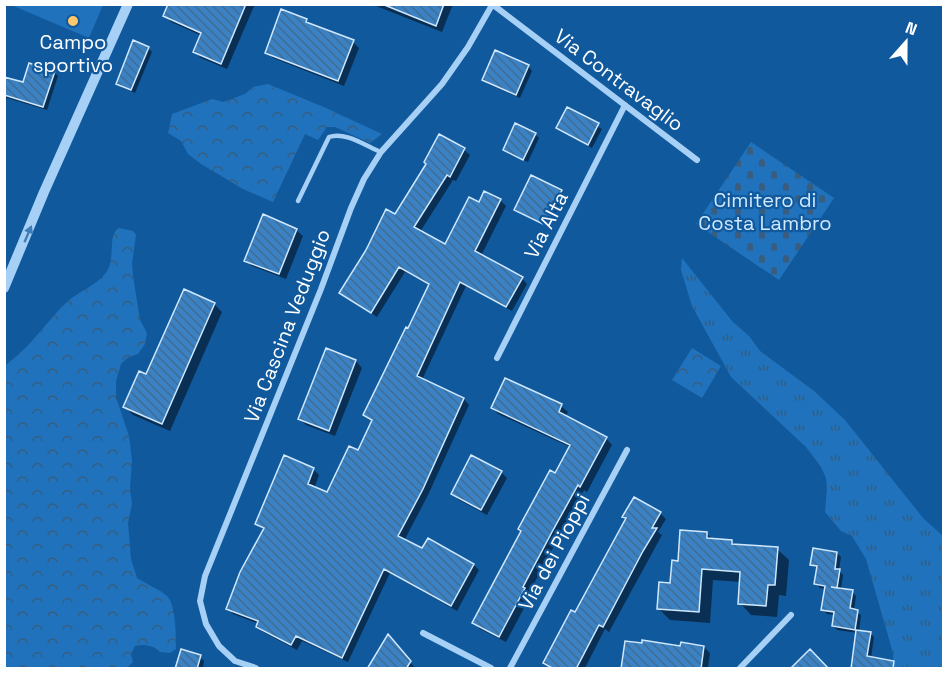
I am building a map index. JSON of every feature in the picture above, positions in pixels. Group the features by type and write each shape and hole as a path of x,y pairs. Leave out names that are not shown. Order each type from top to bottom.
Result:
{"street":[{"path":"4,288 128,4"},
{"name":"Via Contravaglio","path":"492,5 697,160"},
{"name":"Via Cascina Veduggio","path":"256,669 235,661 219,646 201,612 202,589 364,179 381,152 441,84 468,48 492,5"},
{"name":"Via Alta","path":"497,358 625,105"},
{"name":"Via dei Pioppi","path":"510,669 627,450"},
{"path":"740,669 791,615"},
{"path":"423,633 491,669"}],"lane":[{"path":"298,201 329,137 344,136 381,152"}],"green space":[{"name":"Campo sportivo","path":"11,5 103,5 89,38"},
{"path":"268,84 382,134 370,143 335,127 327,127 318,140 305,134 273,202 243,189 201,164 188,154 181,141 168,133 172,114 212,99 223,102 245,94 253,87"},
{"name":"Cimitero di Costa Lambro","path":"751,142 834,198 779,280 696,224"},
{"path":"119,228 133,231 136,235 132,264 133,276 140,320 147,333 145,344 138,354 127,358 121,364 116,381 116,397 129,436 132,460 130,488 132,504 128,523 131,559 137,578 164,593 170,600 175,621 176,649 170,653 160,652 148,646 135,646 131,654 133,662 127,668 5,668 5,366 29,344 67,302 103,276 110,265 113,236"},
{"path":"682,258 732,321 749,336 760,351 814,391 845,420 923,518 943,536 943,668 893,668 893,653 866,559 852,536 841,531 825,512 827,488 821,467 806,447 731,377 692,306 681,270"},
{"path":"692,348 721,366 702,398 672,380"}],"building":[{"path":"168,4 246,4 221,64 193,52 201,33 163,16"},
{"path":"382,4 444,4 436,26"},
{"path":"281,9 307,19 306,22 354,40 338,81 265,53"},
{"path":"133,40 149,47 131,90 116,84"},
{"path":"495,50 529,65 516,95 482,80"},
{"path":"29,63 55,71 43,107 4,95 4,77 23,82"},
{"path":"567,107 599,123 588,145 556,128"},
{"path":"515,123 536,133 523,160 503,150"},
{"path":"439,134 465,148 450,177 447,175 414,227 445,244 469,197 479,202 484,191 501,199 475,251 523,277 506,307 460,282 417,376 464,398 423,489 398,536 422,548 428,538 474,564 451,606 384,569 342,658 296,636 291,645 256,627 258,621 226,609 240,572 264,528 255,524 284,455 314,468 308,484 327,492 349,446 358,450 372,420 363,415 429,284 399,267 371,313 339,293 366,250 386,209 395,214 426,164 424,162"},
{"path":"531,175 562,190 545,225 514,210"},
{"path":"263,214 297,229 279,274 244,261"},
{"path":"184,289 215,303 162,424 123,407 139,371 146,374"},
{"path":"326,348 356,360 329,431 298,419"},
{"path":"505,378 562,404 559,412 607,437 552,532 499,637 472,623 521,531 518,529 550,470 555,473 570,445 491,408"},
{"path":"471,455 502,471 481,510 451,494"},
{"path":"634,497 661,512 652,528 657,528 603,627 599,625 576,669 554,669 543,663 571,610 575,612 626,518 622,517"},
{"path":"680,530 707,532 707,538 732,540 732,544 778,547 775,585 768,585 766,606 738,604 740,572 702,569 699,612 657,609 659,582 670,583 672,560 678,561"},
{"path":"813,548 837,552 835,569 840,569 837,588 853,590 850,608 858,610 855,630 832,626 834,612 821,610 825,586 814,584 817,566 810,565"},
{"path":"856,630 871,632 867,656 894,661 893,669 851,669"},
{"path":"388,634 411,661 406,669 367,669"},
{"path":"642,640 680,646 681,642 704,646 701,669 621,669 625,641 642,643"},
{"path":"181,649 201,655 197,669 175,669"},
{"path":"810,649 829,669 790,669"}],"place":[{"name":"Campo sportivo","path":"73,21"}]}
